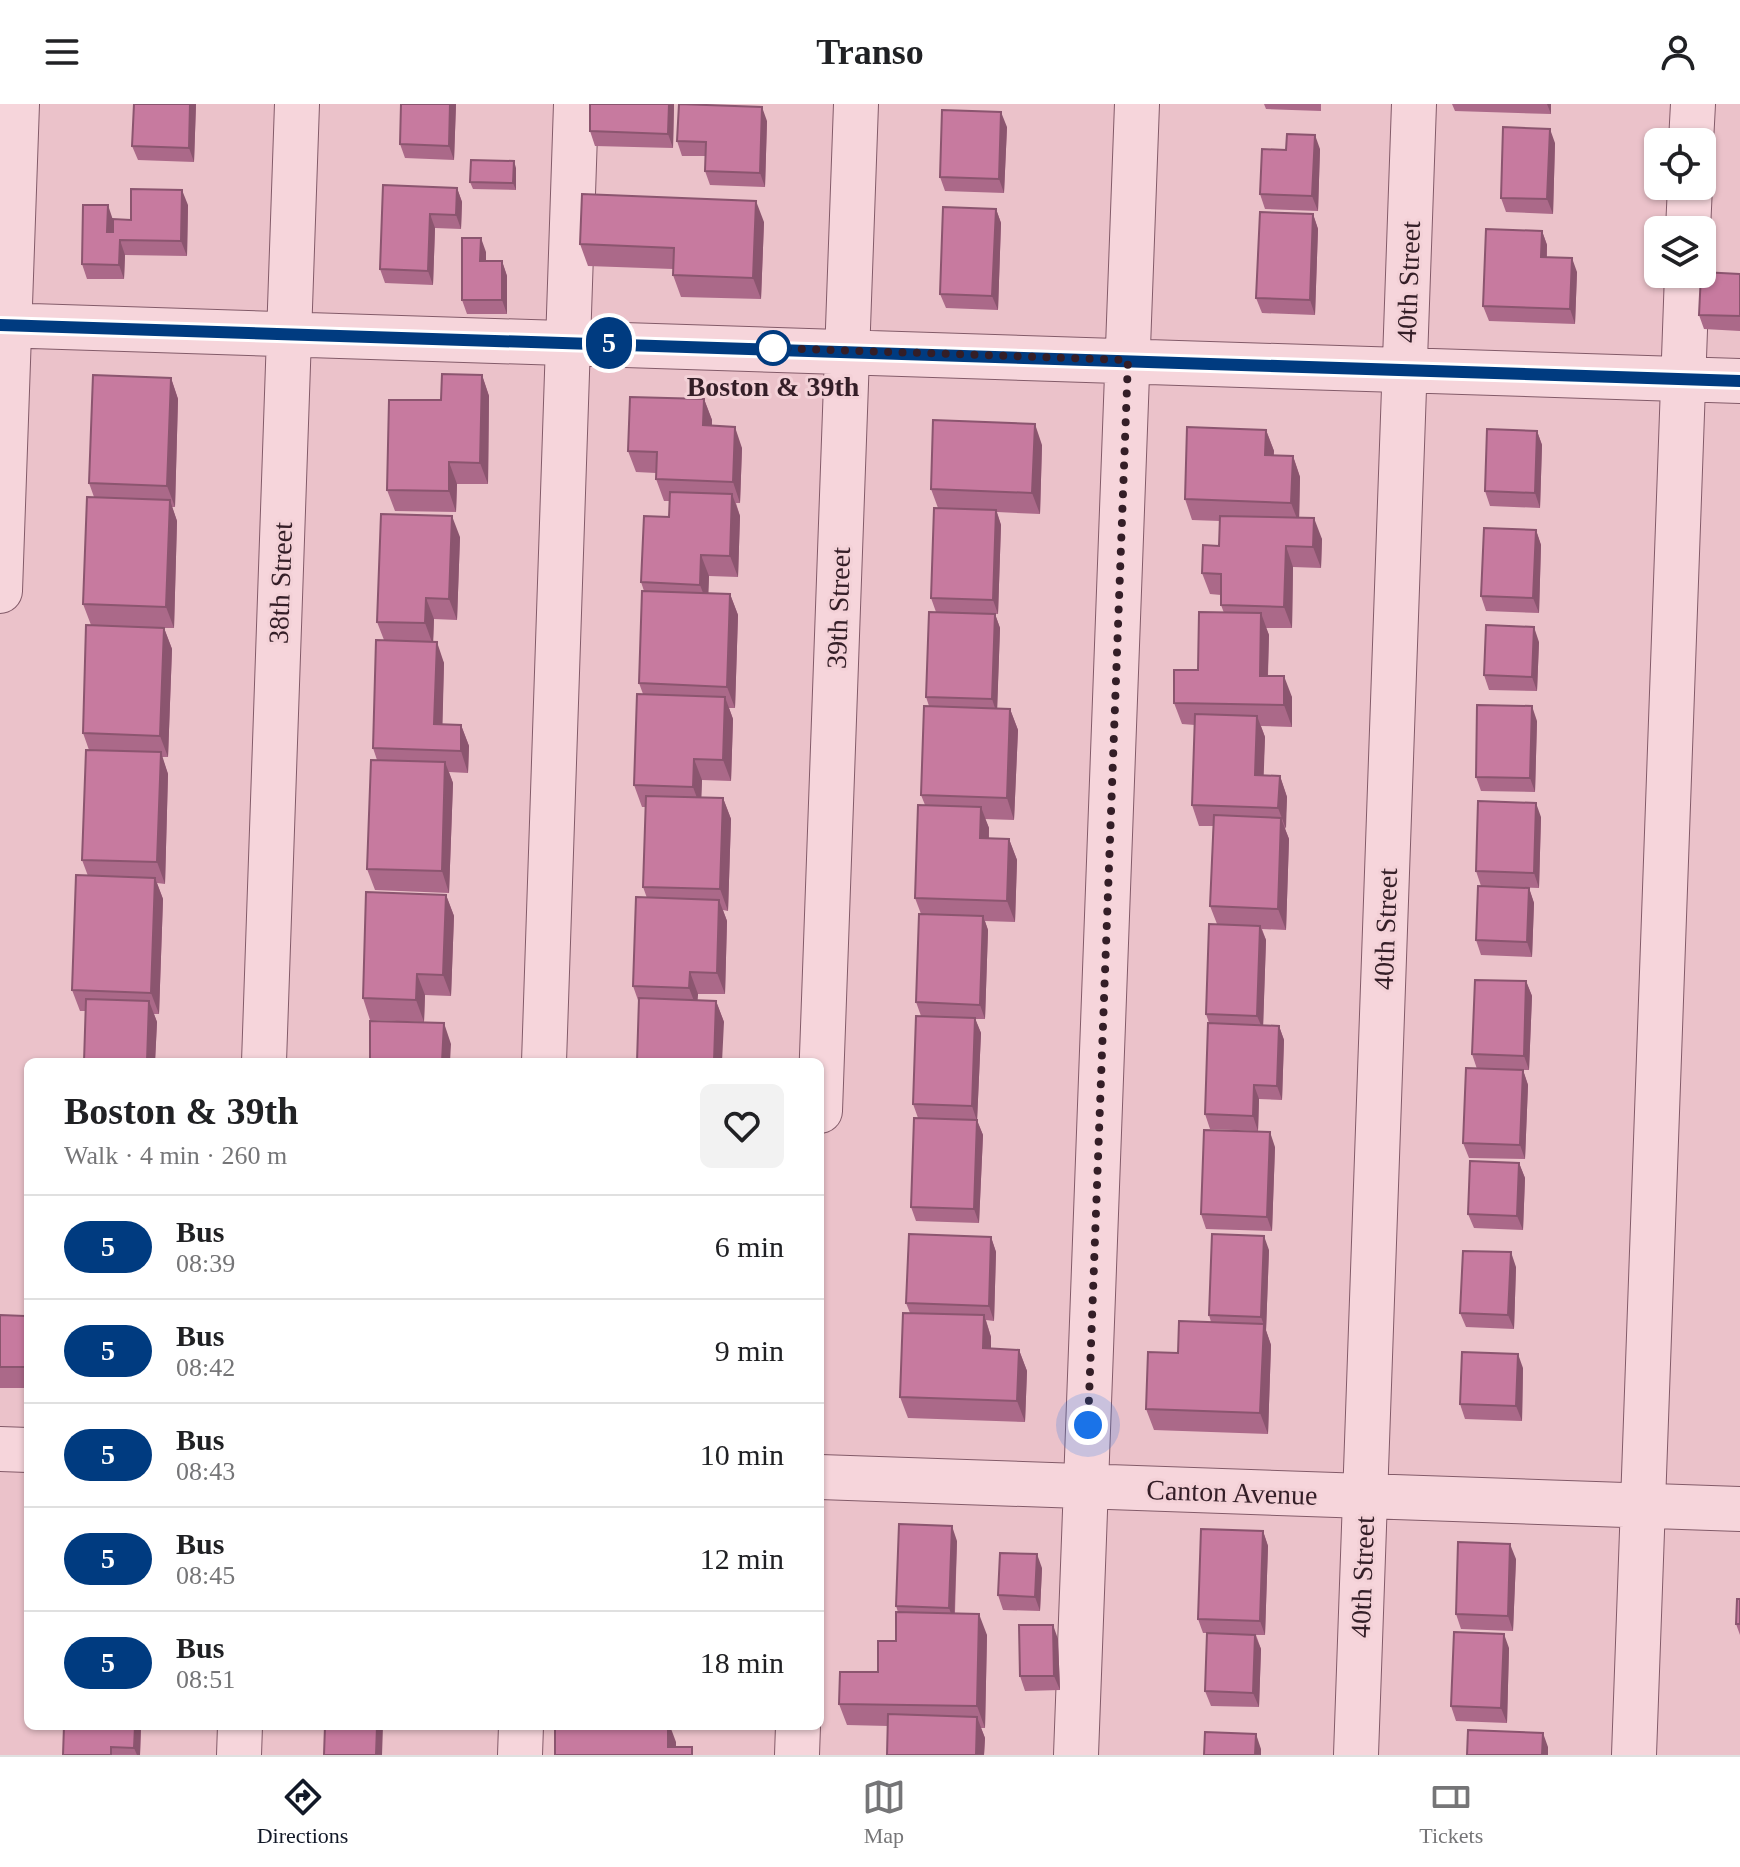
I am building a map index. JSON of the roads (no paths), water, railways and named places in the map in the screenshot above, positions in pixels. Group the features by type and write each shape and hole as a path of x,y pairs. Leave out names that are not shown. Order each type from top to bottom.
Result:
{"street":[{"path":"0,591 5,325 17,104"},
{"name":"38th Street","path":"264,1058 297,104"},
{"path":"544,1058 576,104"},
{"name":"39th Street","path":"822,1058 856,104"},
{"path":"1076,1755 1137,104"},
{"name":"40th Street","path":"1356,1755 1414,104"},
{"path":"1692,128 1693,104"},
{"path":"1634,1755 1687,288"},
{"path":"5,325 1740,381"},
{"path":"0,1449 24,1450"},
{"name":"Canton Avenue","path":"824,1477 1740,1509"},
{"path":"239,1755 240,1730"},
{"path":"520,1755 521,1730"},
{"path":"797,1755 798,1730"}],"place":[{"name":"Boston & 39th","path":"773,348"}]}
